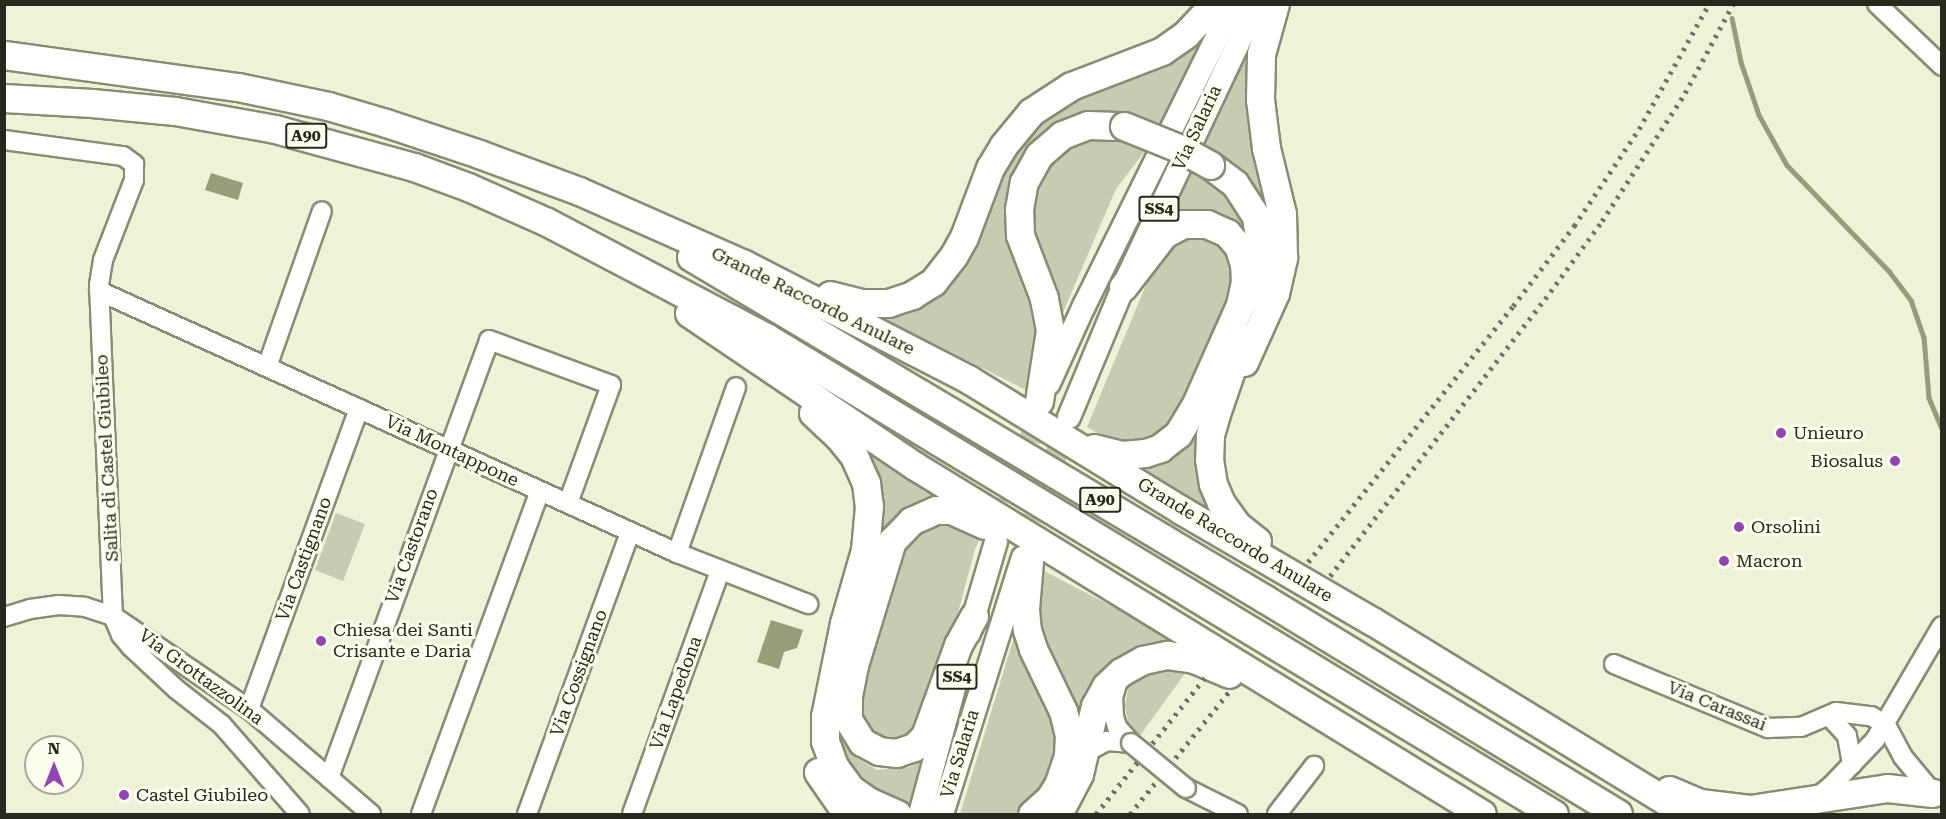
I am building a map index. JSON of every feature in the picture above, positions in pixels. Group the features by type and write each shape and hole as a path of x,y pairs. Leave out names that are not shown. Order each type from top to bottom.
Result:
{"highway":[{"path":"744,264 856,303 888,303 923,290 933,282 954,255 964,237 990,168 1014,130 1031,112 1071,86 1162,51 1186,34 1214,4"},
{"path":"1229,382 1240,371 1275,293 1282,263 1282,214 1266,148 1260,99 1261,54 1275,4"},
{"name":"Grande Raccordo Anulare","path":"4,55 206,82 328,106 457,146 579,191 744,264 1067,427 1286,572 1372,621 1687,814"},
{"name":"Grande Raccordo Anulare","path":"4,68 103,69"},
{"name":"A90","path":"4,98 82,102 175,111 316,139 439,175 499,200 590,244 766,336 1554,814"},
{"path":"1040,402 1050,330 1044,298 1020,235 1019,209 1024,182 1039,155 1062,135 1088,125 1124,126 1162,140 1210,165 1235,184 1249,201 1256,216 1261,238 1261,277 1256,303 1231,365 1229,382 1210,435 1209,459 1213,484 1221,503 1232,519 1276,556 1286,572"},
{"name":"Grande Raccordo Anulare","path":"579,191 1265,599 1618,814"},
{"path":"1067,427 1095,448 1130,455 1151,452 1173,439 1191,414 1240,305 1245,282 1244,264 1236,243 1221,229 1199,223 1183,224 1164,234 1123,287"},
{"path":"590,244 915,466 1304,702 1482,814"},
{"path":"763,364 780,385 838,436 854,456 866,483 869,506 867,539 844,623 831,650 808,728 813,762 852,804 897,814"},
{"path":"974,616 958,645 925,736 914,747 897,753 879,751 862,742 849,720 852,674 888,549 907,524 928,512 951,510 1032,551 1085,571"},
{"path":"1026,559 1024,609 1027,630 1033,649 1063,711 1069,735 1068,756 1058,785 1046,802 1032,814"},
{"path":"1058,814 1076,783 1095,706 1106,686 1121,672 1153,657 1183,656 1260,688 1304,702"},
{"path":"1586,752 1624,766 1688,799 1712,805 1758,808 1814,799 1851,807 1899,788 1937,796"}],"main road":[{"name":"Via Salaria","path":"1040,402 1067,340 1233,4"},
{"name":"Via Salaria","path":"1067,427 1085,372 1123,287 1257,4"},
{"name":"Via Salaria","path":"920,814 996,542"},
{"name":"Via Salaria","path":"942,814 1026,559"}],"street":[{"path":"1877,4 1941,66"},
{"name":"Salita di Castel Giubileo","path":"4,140 123,156 136,167 134,180 102,264 99,291 113,616 121,634 131,647 176,689 222,725 300,814"},
{"path":"267,367 322,211"},
{"name":"Via Montappone","path":"99,291 677,553 808,604"},
{"name":"Via Castorano","path":"328,778 447,449 489,340 611,385 568,503"},
{"path":"677,553 736,387"},
{"name":"Via Castignano","path":"249,709 359,409"},
{"path":"421,814 540,491"},
{"name":"Via Cossignano","path":"527,814 630,532"},
{"name":"Via Lapedona","path":"632,814 720,571"},
{"name":"Via Grottazzolina","path":"4,617 59,604 93,609 113,616 249,709 371,814"},
{"path":"1814,799 1852,765 1878,729 1941,626"},
{"name":"Via Carassai","path":"1614,664 1768,728 1793,729 1845,712 1878,729"},
{"path":"1121,672 1114,693 1114,716 1117,727 1131,743 1186,788 1238,814"},
{"path":"1826,718 1847,736 1852,765"},
{"path":"1878,729 1937,796"},
{"path":"1851,807 1878,729"},
{"path":"1083,761 1090,750 1102,742 1117,740 1131,743"},
{"path":"1277,814 1314,766"}],"shaded area":[{"path":"1226,5 1162,130 1109,116 1019,184 1042,321 1030,392 873,313 896,310 999,173 1028,126"},
{"path":"1252,38 1279,236 1243,174 1231,163 1202,146"},
{"path":"1101,133 1149,146 1116,189 1058,324 1029,222 1037,177 1063,147"},
{"path":"1193,165 1239,194 1250,248 1166,223"},
{"path":"211,173 243,183 238,200 205,190"},
{"path":"1198,233 1230,249 1233,298 1164,440 1115,443 1087,427 1153,268 1175,238"},
{"path":"1198,429 1223,523 1130,465 1183,447"},
{"path":"858,440 949,500 880,556 885,503 875,470"},
{"path":"336,513 365,524 343,581 315,570"},
{"path":"938,520 983,532 975,549 929,722 913,740 874,738 860,719 862,684 904,547 912,534"},
{"path":"1042,570 1187,645 1144,650 1079,741 1039,644 1036,585"},
{"path":"771,620 803,630 797,648 784,652 779,669 757,662"},
{"path":"1014,637 1018,637 1056,713 1058,766 1031,804 1018,812 960,814"},
{"path":"1191,665 1139,737 1129,728 1125,705 1133,678 1148,667"},
{"path":"842,740 853,756 877,770 910,767 929,755 912,810 882,798 847,768"}],"waterway":[{"path":"1732,18 1741,62 1759,115 1787,165 1889,271 1911,300 1924,337 1929,398 1942,428"}],"tunnel":[{"path":"999,535 1041,407"},
{"path":"1024,552 1067,421"}],"railway":[{"path":"1308,562 1513,306 1574,226 1639,129 1709,4"},
{"path":"1330,576 1545,299 1602,221 1685,93 1733,4"},
{"path":"1096,814 1207,675"},
{"path":"1130,814 1232,688"}],"place":[{"name":"Unieuro","path":"1781,433"},
{"name":"Biosalus","path":"1895,461"},
{"name":"Orsolini","path":"1739,527"},
{"name":"Macron","path":"1724,561"},
{"name":"Chiesa dei Santi Crisante e Daria","path":"321,641"},
{"name":"Castel Giubileo","path":"124,795"}]}
